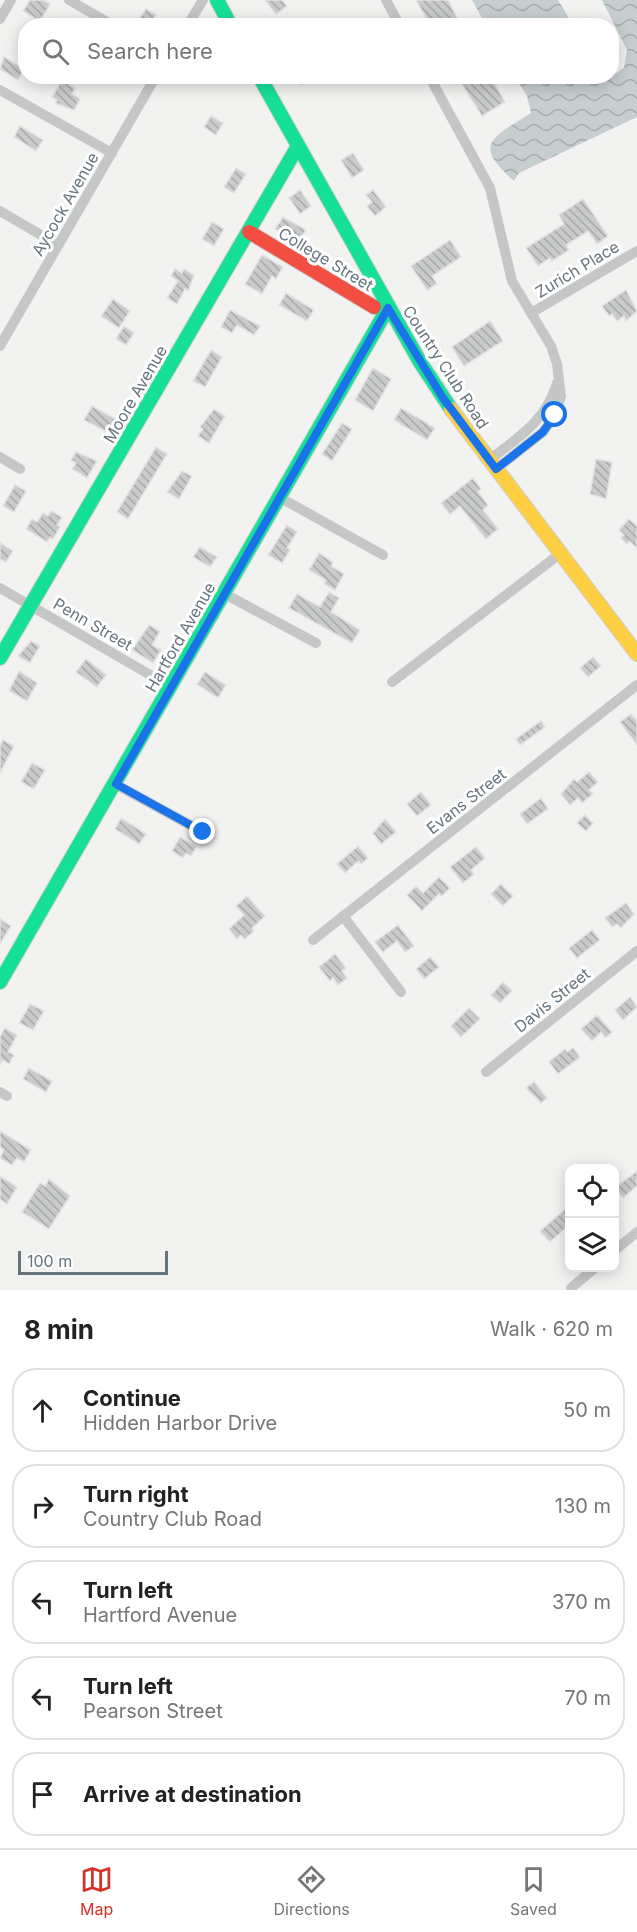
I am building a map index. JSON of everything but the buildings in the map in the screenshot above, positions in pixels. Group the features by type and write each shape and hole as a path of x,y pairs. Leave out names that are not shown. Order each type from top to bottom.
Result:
{"street":[{"path":"0,19 11,0"},
{"path":"69,0 100,18"},
{"path":"192,18 202,0"},
{"path":"217,0 227,18"},
{"path":"386,0 396,18"},
{"name":"Aycock Avenue","path":"1,339 151,84"},
{"name":"Country Club Road","path":"264,84 388,308 443,398 637,654"},
{"path":"433,84 490,188 509,272 551,346 557,364 561,396 555,415 543,432 493,465"},
{"path":"0,90 112,153"},
{"name":"Moore Avenue","path":"0,658 298,146"},
{"path":"0,212 58,245"},
{"name":"College Street","path":"249,232 374,306 388,308"},
{"name":"Zurich Place","path":"531,314 637,251"},
{"name":"Hartford Avenue","path":"2,973 116,784 388,308"},
{"path":"0,457 20,469"},
{"path":"279,497 383,555"},
{"path":"393,682 561,553"},
{"name":"Penn Street","path":"0,588 171,687"},
{"path":"223,594 316,643"},
{"name":"Evans Street","path":"313,940 637,685"},
{"path":"116,784 203,832"},
{"path":"343,916 401,992"},
{"name":"Davis Street","path":"486,1072 637,951"},
{"path":"619,1248 637,1232"},
{"path":"571,1288 590,1272"}],"water":[{"path":"472,0 558,0 569,18 482,18"},
{"path":"602,0 637,0 637,117 519,173 514,181 493,158 490,149 498,135 531,113 527,96 519,84 619,84 619,71 624,68 627,50 619,34 619,18 611,18"}],"traffic: fast":[{"path":"217,0 227,18"},
{"path":"264,84 420,362 451,409"},
{"path":"0,658 298,146"},
{"path":"0,982 388,308 374,307"}],"traffic: slow":[{"path":"451,409 637,654"}],"traffic: jam":[{"path":"249,232 374,307"}],"route":[{"path":"203,832 116,784 374,328 388,308 443,398 496,469 543,432 555,415"}]}
